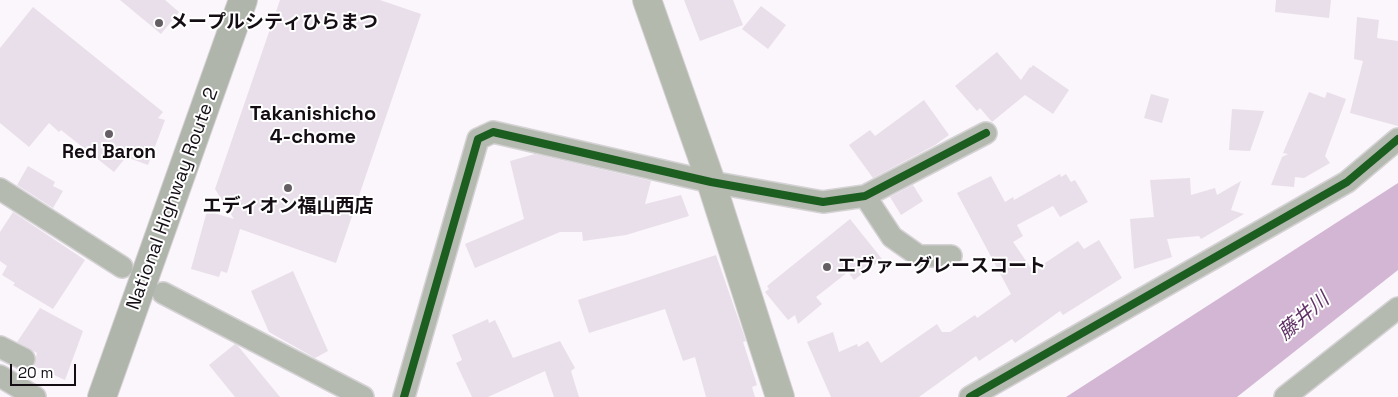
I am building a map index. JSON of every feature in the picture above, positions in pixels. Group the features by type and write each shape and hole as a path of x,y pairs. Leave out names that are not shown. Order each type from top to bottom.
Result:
{"highway":[{"name":"National Highway Route 2","path":"102,397 243,0"}],"street":[{"path":"647,0 711,182 780,397"},
{"path":"404,397 478,139 493,132 711,182 823,202 865,196 986,132"},
{"path":"970,397 1347,182 1398,139"},
{"path":"0,189 122,267"},
{"path":"865,196 892,237 919,256 952,256"},
{"path":"163,293 363,397"},
{"path":"1286,397 1398,308"},
{"path":"0,347 24,359"},
{"path":"0,376 35,397"}],"water":[{"name":"藤井川","path":"1398,183 1398,270 1237,397 1066,397"}],"building":[{"name":"メープルシティひらまつ","path":"120,0 165,0 179,12 161,34"},
{"path":"280,0 380,0 421,14 336,263 240,229 227,273 221,271 219,277 191,269 207,211 234,219 215,189"},
{"path":"684,0 733,0 743,25 700,41"},
{"path":"1276,0 1331,0 1329,18 1275,12"},
{"path":"761,6 786,25 768,49 742,29"},
{"path":"33,7 163,112 158,118 165,120 148,165 126,157 114,172 61,130 59,132 49,123 29,147 0,123 0,48"},
{"path":"1357,17 1379,20 1377,38 1398,41 1398,126 1350,113 1363,61 1354,59"},
{"path":"997,52 1021,80 1033,65 1069,90 1053,114 1025,95 992,122 980,108 977,111 955,86"},
{"path":"1309,92 1325,98 1327,92 1346,99 1325,156 1330,163 1304,178 1295,177 1294,187 1271,185 1282,157 1288,154 1283,153"},
{"path":"1151,94 1169,99 1162,123 1144,118"},
{"path":"924,100 949,135 935,145 873,178 849,145 870,130 875,136"},
{"path":"1232,109 1264,111 1250,151 1229,150"},
{"path":"535,154 651,181 645,204 681,195 689,216 626,235 583,241 582,232 560,232 475,268 465,244 524,219 510,161"},
{"path":"28,166 55,182 53,186 63,191 53,208 17,185"},
{"path":"1060,174 1061,177 1066,174 1071,182 1075,180 1088,202 1060,217 1053,206 1017,225 1023,236 1013,242 1033,271 1078,241 1084,249 1099,240 1122,278 1063,315 1060,311 1015,343 1012,339 979,361 976,356 919,397 831,397 807,342 833,332 839,352 857,344 858,347 868,341 881,363 937,324 942,332 950,332 975,315 977,318 1011,294 957,193 991,176 1005,202 1013,197 1014,200"},
{"path":"1190,178 1191,195 1215,188 1217,195 1241,181 1231,210 1244,214 1201,239 1199,236 1167,239 1172,257 1134,269 1130,219 1154,217 1150,180"},
{"path":"913,185 923,201 901,215 890,197"},
{"path":"13,212 85,260 53,309 13,285 15,283 2,275 7,266 0,261 0,232"},
{"name":"エヴァーグレースコート","path":"850,219 882,259 854,280 848,272 816,297 822,304 798,324 795,315 788,320 765,292 769,289 767,286"},
{"path":"716,255 746,341 743,342 757,385 752,387 755,397 706,397 695,357 683,361 665,309 589,333 578,300"},
{"path":"293,271 328,351 315,358 269,332 251,291"},
{"path":"40,308 83,331 65,380 34,366 37,353 17,342"},
{"path":"488,319 489,323 495,320 513,358 560,341 575,368 571,371 579,397 554,397 545,371 488,397 472,397 456,363 462,360 452,335"},
{"path":"235,344 280,397 235,397 209,365"}],"cycle path":[{"path":"404,397 478,139 493,132 711,182 823,202 865,196 986,133"},
{"path":"970,397 1347,182 1398,139"}],"place":[{"name":"メープルシティひらまつ","path":"159,23"},
{"name":"Red Baron","path":"109,134"},
{"name":"エディオン福山西店","path":"288,188"},
{"name":"エヴァーグレースコート","path":"827,267"}],"district":[{"name":"Takanishicho 4-chome","path":"313,126"}]}
